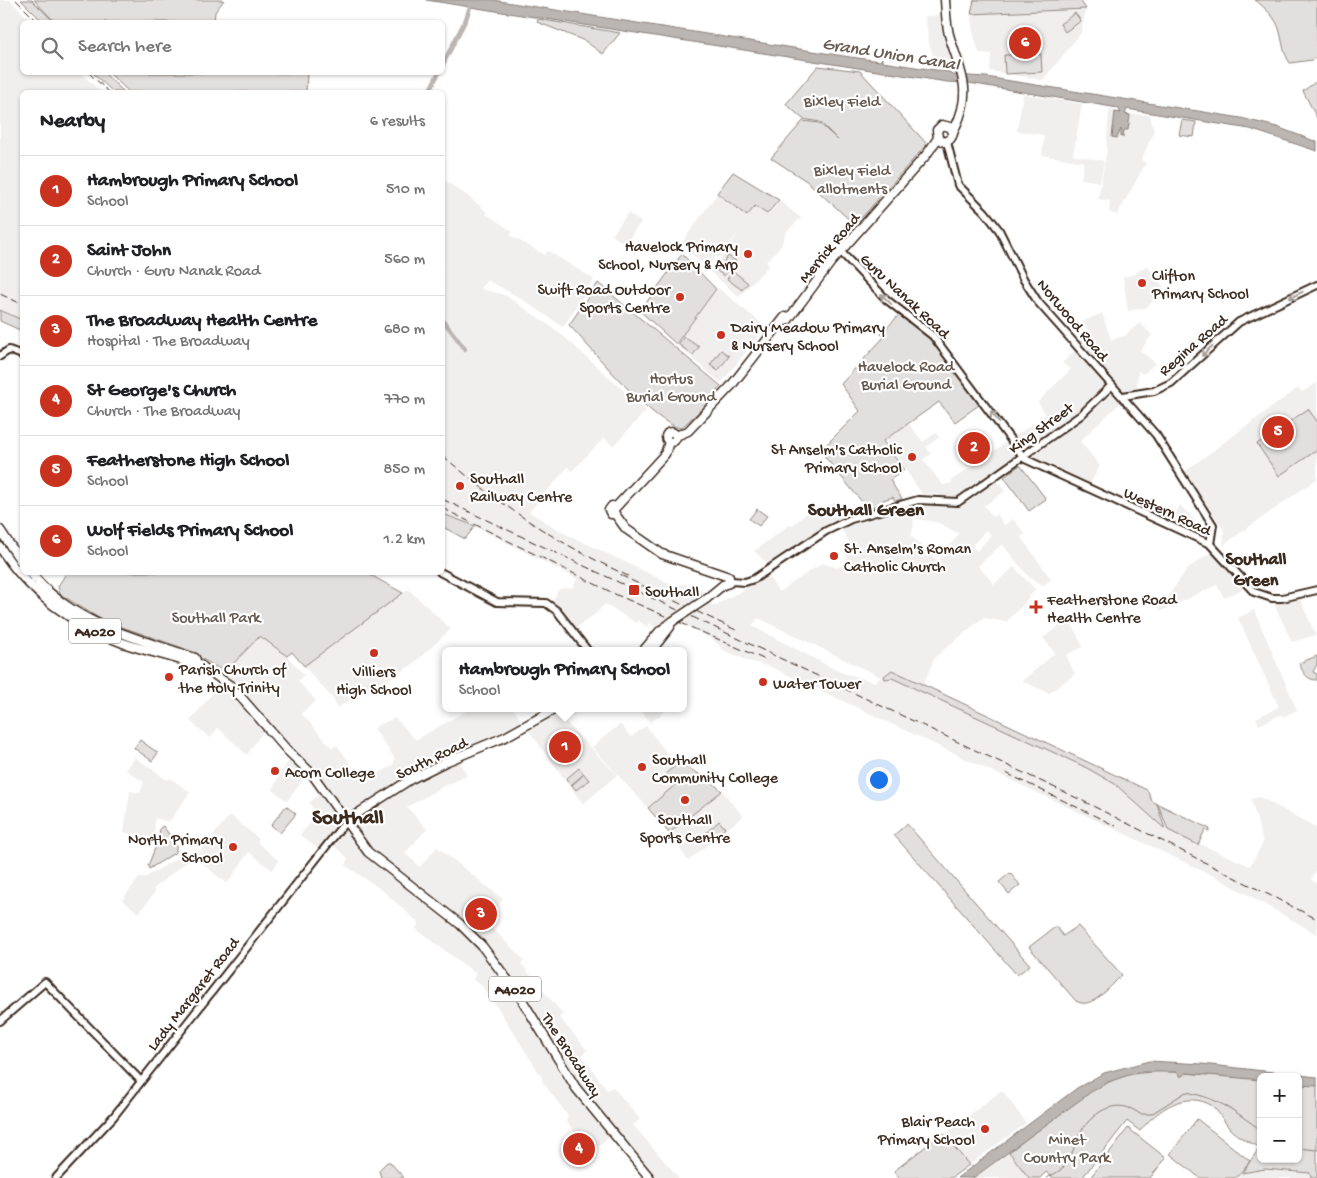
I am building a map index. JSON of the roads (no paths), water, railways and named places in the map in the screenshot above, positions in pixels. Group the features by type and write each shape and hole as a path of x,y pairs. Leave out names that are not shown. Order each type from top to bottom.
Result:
{"main road":[{"path":"945,0 948,31 963,73 964,87 960,116 951,139 947,142 941,141 938,138 937,130 942,125 948,126 953,132"},
{"name":"Merrick Road","path":"725,580 700,567 671,558 655,550 626,529 616,510 665,454 669,442 666,437 668,433 672,432 676,436 691,429 784,322 788,320 797,305 840,251 927,154 938,138"},
{"path":"0,530 20,560"},
{"name":"A4020","path":"0,547 20,572"},
{"name":"A4020","path":"23,575 38,592 86,626 194,658 197,662 221,677 241,696 287,750 312,774 346,821"},
{"name":"A4020","path":"32,575 45,590 71,609 119,637"},
{"path":"646,647 659,632 706,599 725,580"},
{"path":"652,647 669,630 672,623"},
{"name":"South Road","path":"346,821 411,780 445,762 505,737 550,712"},
{"name":"The Broadway","path":"346,821 363,846 376,859 460,924 482,946 519,995 576,1088 650,1178"}],"street":[{"name":"Norwood Road","path":"947,142 958,185 985,212 999,230 1024,280 1038,302 1123,396 1160,441 1210,520 1214,530 1210,544"},
{"name":"Guru Nanak Road","path":"840,251 887,300 933,336 1023,457"},
{"name":"Regina Road","path":"1123,396 1154,391 1176,380 1242,319 1263,312 1317,285"},
{"path":"0,356 9,350 20,354"},
{"name":"King Street","path":"725,580 745,582 754,579 826,531 851,519 918,500 954,503 1023,457 1086,411 1112,385"},
{"path":"1130,404 1137,394"},
{"name":"Western Road","path":"1023,457 1027,461 1210,544 1254,592 1272,598 1282,598 1317,590"},
{"path":"445,575 497,602 546,603 557,611 585,647"},
{"name":"Lady Margaret Road","path":"56,1178 108,1123 346,821"},
{"path":"0,1021 45,982 141,1081"}],"waterway":[{"path":"445,60 466,19 471,4"},
{"path":"430,90 438,75"},
{"path":"445,323 465,349"},
{"path":"1047,1178 1064,1167 1081,1131 1093,1117 1115,1106 1132,1109 1140,1114 1151,1114 1186,1092 1217,1102 1257,1127"},
{"path":"1302,1148 1317,1150"}],"railway":[{"path":"16,0 36,20"},
{"path":"91,75 107,90"},
{"path":"0,294 20,303"},
{"path":"445,457 530,522 576,550 628,576"},
{"path":"445,500 1081,800 1317,919"},
{"path":"445,509 617,595 768,661"},
{"path":"620,575 738,631"},
{"path":"1006,773 1116,826"}],"place":[{"name":"Wolf Fields Primary School","path":"1025,43"},
{"name":"Havelock Primary School, Nursery & Arp","path":"748,254"},
{"name":"Clifton Primary School","path":"1142,283"},
{"name":"Swift Road Outdoor Sports Centre","path":"680,297"},
{"name":"Dairy Meadow Primary & Nursery School","path":"721,335"},
{"name":"Featherstone High School","path":"1278,432"},
{"name":"Saint John","path":"974,448"},
{"name":"St Anselm's Catholic Primary School","path":"912,457"},
{"name":"Southall Railway Centre","path":"460,486"},
{"name":"St. Anselm's Roman Catholic Church","path":"834,556"},
{"name":"Southall","path":"634,590"},
{"name":"Featherstone Road Health Centre","path":"1036,607"},
{"name":"Villiers High School","path":"374,653"},
{"name":"Parish Church of the Holy Trinity","path":"169,677"},
{"name":"Water Tower","path":"763,682"},
{"name":"Hambrough Primary School","path":"565,747"},
{"name":"Southall Community College","path":"642,767"},
{"name":"Acorn College","path":"275,771"},
{"name":"Southall Sports Centre","path":"685,800"},
{"name":"North Primary School","path":"233,847"},
{"name":"The Broadway Health Centre","path":"481,914"},
{"name":"Blair Peach Primary School","path":"985,1129"},
{"name":"St George's Church","path":"579,1149"}],"district":[{"name":"Southall Green","path":"866,508"},
{"name":"Southall Green","path":"1256,568"},
{"name":"Southall","path":"348,816"}],"water label":[{"name":"Grand Union Canal","path":"891,53"}],"park label":[{"name":"Bixley Field","path":"842,100"},
{"name":"Bixley Field allotments","path":"852,178"},
{"name":"Havelock Road Burial Ground","path":"906,374"},
{"name":"Hortus Burial Ground","path":"671,386"},
{"name":"Southall Park","path":"216,616"},
{"name":"Minet Country Park","path":"1067,1147"}]}
